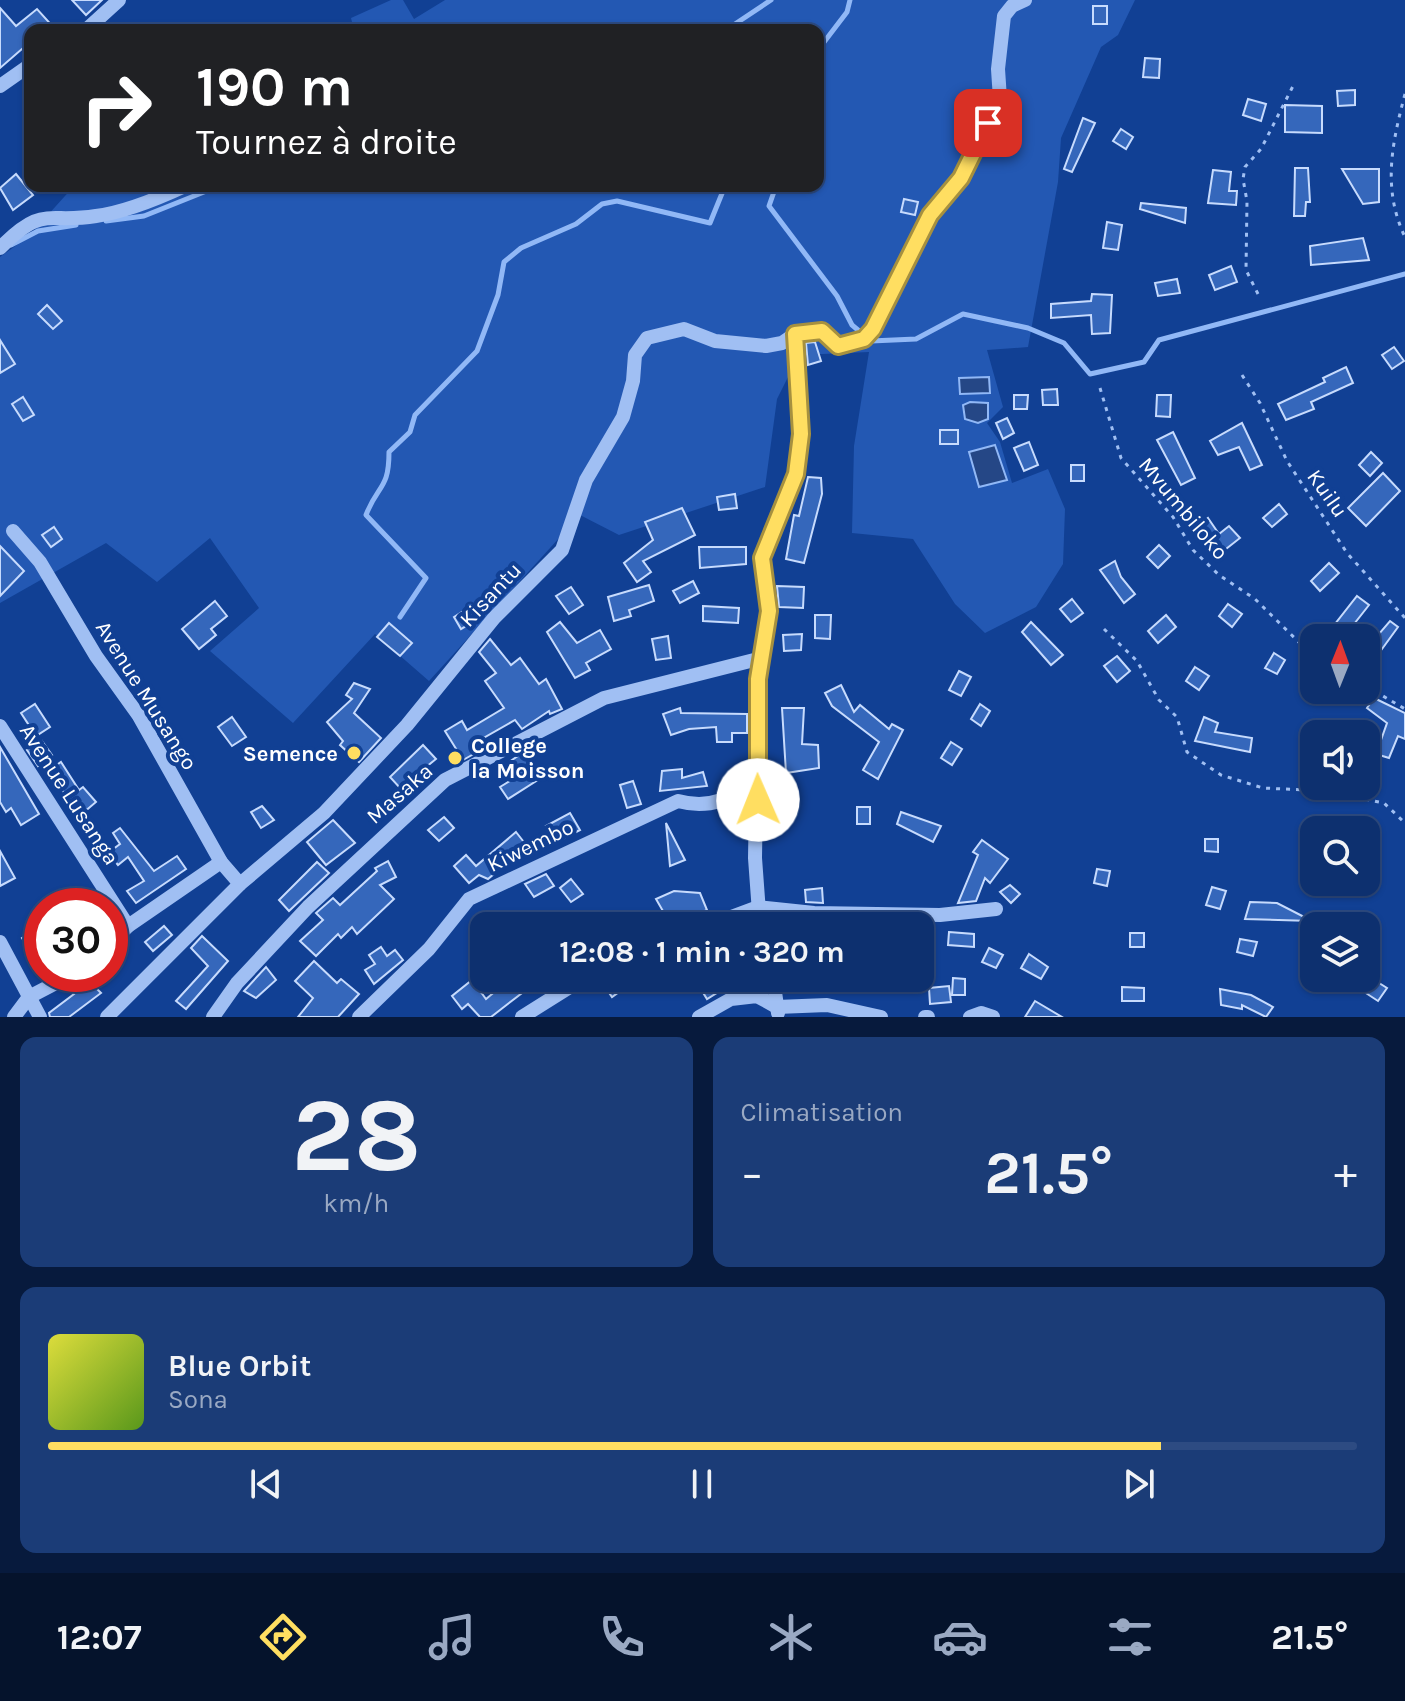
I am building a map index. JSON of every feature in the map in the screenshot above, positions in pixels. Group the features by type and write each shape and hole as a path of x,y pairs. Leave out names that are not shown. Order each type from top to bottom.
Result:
{"street":[{"path":"93,24 119,0"},
{"path":"759,912 758,679 769,611 762,558 796,474 801,434 795,334 822,331 838,346 864,339 873,329 930,215 961,178 1000,99 998,69 1004,16 1012,6 1025,0"},
{"path":"0,86 24,69"},
{"path":"0,248 41,217 96,216 148,202 171,192"},
{"name":"Kisantu","path":"107,1017 240,884 324,813 407,725 494,618 562,550 582,488 623,417 633,381 635,355 647,338 684,329 715,341 766,346 782,343 795,334"},
{"name":"Avenue Musango","path":"13,531 40,562 96,656 139,716 221,862 240,884"},
{"name":"Masaka","path":"213,1017 237,983 308,907 445,780 604,698 762,658"},
{"name":"Avenue Lusanga","path":"0,726 104,888"},
{"name":"Kiwembo","path":"359,1017 429,949 469,899 678,801 700,807 730,799 758,779"},
{"path":"128,926 221,862"},
{"path":"745,912 758,907 814,913 940,915 996,909"},
{"path":"0,942 40,1017"},
{"path":"14,1017 29,997 39,992"},
{"path":"522,1017 562,992"},
{"path":"775,992 778,1012"},
{"path":"699,1017 743,996 757,996 778,1012 827,1005 881,1017"},
{"path":"970,1017 981,1013 993,1017"}],"path":[{"path":"1258,294 1246,270 1245,167 1261,149 1293,86"},
{"path":"1405,94 1391,147 1391,203 1405,237"},
{"name":"Kuilu","path":"1242,375 1260,403 1287,461 1328,518 1347,553 1405,618"},
{"name":"Mvumbiloko","path":"1100,388 1121,458 1173,517 1193,550 1219,575 1255,599 1300,643"},
{"path":"1104,629 1137,661 1159,700 1177,717 1187,752 1221,775 1263,788 1325,791 1384,803 1405,823"},
{"path":"1380,694 1405,709"}],"shaded area":[{"path":"391,0 403,0 414,19 445,0 1135,0 1118,35 1101,47 1061,138 1058,182 1028,347 987,350 1003,407 987,423 1000,442 1012,483 1048,469 1065,509 1063,564 1036,607 985,633 955,604 913,539 852,533 854,446 869,352 799,355 777,399 765,487 619,535 580,515 429,681 375,634 293,723 210,651 259,608 210,538 157,582 106,543 0,603 0,257 28,237 69,192 824,192 824,24 352,24 351,18"},
{"path":"989,377 990,393 960,394 959,378"},
{"path":"970,402 988,403 988,419 978,423 965,419 963,405"},
{"path":"995,445 1007,480 979,487 969,452"}],"building":[{"path":"72,0 102,0 86,15"},
{"path":"1093,6 1107,6 1107,24 1093,24"},
{"path":"0,8 16,26 37,9 51,24 24,24 24,47 0,68"},
{"path":"1145,58 1160,59 1159,78 1143,77"},
{"path":"1355,90 1355,105 1338,106 1337,91"},
{"path":"1248,99 1266,104 1261,121 1243,115"},
{"path":"1285,105 1322,106 1322,133 1285,132"},
{"path":"1083,118 1095,123 1072,172 1064,169"},
{"path":"1121,129 1133,137 1126,149 1113,141"},
{"path":"1295,168 1308,168 1310,202 1306,202 1305,216 1294,216"},
{"path":"1342,169 1379,169 1379,202 1363,204"},
{"path":"1213,170 1231,172 1229,191 1237,191 1236,205 1208,203"},
{"path":"16,174 24,184 24,192 33,195 13,210 0,188"},
{"path":"904,199 918,202 915,215 901,212"},
{"path":"1141,203 1186,208 1185,223 1140,209"},
{"path":"1107,222 1122,225 1118,250 1103,248"},
{"path":"1363,238 1369,260 1311,265 1310,246"},
{"path":"1231,266 1237,282 1215,290 1209,275"},
{"path":"1177,279 1180,293 1158,296 1155,283"},
{"path":"1092,294 1112,295 1110,333 1092,334 1091,315 1051,318 1051,304 1091,301"},
{"path":"47,305 62,321 53,329 38,314"},
{"path":"0,340 15,364 0,373"},
{"path":"815,342 821,361 808,365 806,343"},
{"path":"1394,347 1404,361 1392,369 1382,355"},
{"path":"1346,367 1353,383 1311,402 1314,409 1286,420 1278,404 1325,382 1323,378"},
{"path":"1057,389 1058,405 1043,405 1042,390"},
{"path":"1014,395 1028,395 1027,409 1014,409"},
{"path":"1157,395 1171,395 1170,417 1156,416"},
{"path":"23,397 34,415 23,421 12,404"},
{"path":"1007,418 1014,433 1003,439 996,423"},
{"path":"1242,423 1262,465 1250,470 1239,447 1218,455 1210,441"},
{"path":"940,430 958,430 958,444 940,444"},
{"path":"1173,432 1195,478 1181,485 1157,440"},
{"path":"1029,442 1038,465 1024,471 1014,448"},
{"path":"1371,452 1382,463 1370,476 1359,465"},
{"path":"1071,465 1084,465 1084,481 1071,481"},
{"path":"1383,473 1400,491 1366,526 1348,508"},
{"path":"808,477 821,478 822,494 804,563 786,559 794,515 799,516"},
{"path":"735,494 737,508 719,510 717,497"},
{"path":"1279,504 1287,514 1272,527 1263,518"},
{"path":"682,508 695,535 643,561 651,572 637,582 624,563 653,540 645,522"},
{"path":"1208,518 1219,534 1229,526 1240,538 1217,556 1197,526"},
{"path":"54,527 62,539 51,547 42,535"},
{"path":"1159,545 1170,556 1158,568 1147,557"},
{"path":"0,546 24,571 0,596"},
{"path":"699,547 746,547 746,564 700,568"},
{"path":"1115,561 1121,577 1135,594 1124,603 1100,570"},
{"path":"1329,563 1339,573 1320,591 1311,581"},
{"path":"693,581 699,593 680,603 673,591"},
{"path":"649,585 654,601 629,610 631,616 614,621 608,597"},
{"path":"777,586 804,587 803,608 779,607"},
{"path":"571,587 583,605 569,614 556,596"},
{"path":"1357,596 1369,605 1354,624 1335,624"},
{"path":"1072,599 1083,613 1071,622 1060,609"},
{"path":"215,601 227,616 211,629 216,635 199,649 182,629"},
{"path":"1228,604 1242,614 1232,627 1219,616"},
{"path":"703,606 739,608 738,623 703,621"},
{"path":"468,608 476,620 461,629 454,617"},
{"path":"815,615 831,615 830,639 815,638"},
{"path":"1166,615 1176,627 1158,643 1148,631"},
{"path":"1390,621 1398,627 1380,652 1380,633"},
{"path":"560,622 577,643 600,630 611,649 586,663 590,670 575,678 547,632"},
{"path":"1031,622 1063,655 1051,665 1022,632"},
{"path":"389,623 412,643 400,656 377,637"},
{"path":"802,634 801,650 784,651 783,635"},
{"path":"668,636 671,658 656,660 652,639"},
{"path":"490,639 511,665 520,658 539,684 546,679 562,709 550,714 549,711 522,729 515,720 473,744 479,751 463,760 445,731 462,721 467,730 504,708 485,681 496,673 479,652"},
{"path":"1274,653 1285,660 1277,674 1265,668"},
{"path":"1117,656 1130,671 1117,682 1104,666"},
{"path":"1195,667 1209,676 1199,690 1186,681"},
{"path":"959,671 971,677 961,696 949,690"},
{"path":"354,683 370,689 354,713 381,738 359,762 340,745 343,741 327,722 352,699 346,695"},
{"path":"841,685 854,712 860,705 889,729 892,724 903,730 878,779 863,770 879,742 832,706 825,693"},
{"path":"1380,701 1405,713 1405,739 1398,736 1389,758 1380,755 1380,743 1387,723 1367,708 1370,704 1380,704"},
{"path":"35,704 50,727 36,736 21,713"},
{"path":"980,704 990,711 981,726 971,719"},
{"path":"680,708 681,713 747,714 747,733 732,733 732,742 717,742 716,727 689,729 671,735 663,714"},
{"path":"782,708 804,708 802,744 818,745 819,768 786,773"},
{"path":"232,717 246,737 232,746 218,727"},
{"path":"1204,717 1218,723 1215,732 1252,738 1250,752 1195,741"},
{"path":"42,741 52,755 38,766 27,750"},
{"path":"951,742 962,749 952,765 941,758"},
{"path":"423,745 436,759 400,788 390,777"},
{"path":"0,747 39,814 21,825 11,808 6,812 0,802"},
{"path":"524,752 541,778 508,799 500,787 518,776 509,762"},
{"path":"61,762 79,790 83,787 96,802 77,818 64,803 68,799 49,770"},
{"path":"682,769 682,778 703,772 707,786 660,791 662,771"},
{"path":"633,781 641,804 627,808 620,785"},
{"path":"262,806 274,820 261,828 251,812"},
{"path":"857,807 870,807 870,824 857,824"},
{"path":"901,812 941,826 933,842 897,824"},
{"path":"570,813 580,830 555,843 546,826"},
{"path":"444,817 454,828 439,841 428,830"},
{"path":"333,820 355,843 326,865 307,842"},
{"path":"666,823 685,860 670,866"},
{"path":"120,828 154,871 177,856 186,869 136,903 128,890 144,881 128,857 118,865 108,853 120,844 113,833"},
{"path":"516,832 527,846 488,879 479,875 469,883 454,866 466,855 476,866"},
{"path":"1205,839 1218,839 1218,852 1205,851"},
{"path":"982,840 1008,859 990,883 985,878 976,901 958,903 978,855 973,852"},
{"path":"0,851 15,878 0,886"},
{"path":"388,861 396,877 380,885 394,899 357,934 352,927 341,938 338,934 316,956 300,941 323,920 316,913 333,898 340,905 377,871 375,868"},
{"path":"317,862 329,873 289,911 279,900"},
{"path":"1097,869 1110,871 1107,886 1094,883"},
{"path":"546,874 554,886 534,897 525,884"},
{"path":"571,879 583,894 571,902 560,888"},
{"path":"1010,885 1020,894 1011,903 1000,892"},
{"path":"1212,887 1226,891 1220,909 1206,905"},
{"path":"822,888 823,903 806,902 805,890"},
{"path":"674,891 700,893 707,910 664,912 656,899"},
{"path":"1250,902 1277,903 1300,915 1300,921 1245,919"},
{"path":"164,926 172,935 153,951 145,942"},
{"path":"949,932 974,934 974,947 948,945"},
{"path":"1130,933 1144,933 1144,947 1130,947"},
{"path":"202,936 228,961 186,1009 176,1001 208,966 191,948"},
{"path":"1240,939 1257,942 1253,956 1237,952"},
{"path":"381,947 387,956 395,950 403,960 374,984 365,970 375,964 369,955"},
{"path":"989,948 1003,955 996,968 982,962"},
{"path":"1029,954 1048,967 1041,979 1021,968"},
{"path":"314,961 337,983 341,979 359,994 338,1017 298,1017 313,998 295,981"},
{"path":"266,967 276,980 256,998 244,991"},
{"path":"953,978 965,979 965,995 952,995"},
{"path":"470,982 470,992 481,992 486,999 494,992 522,993 491,1017 480,1017 468,1004 462,1009 452,996"},
{"path":"1380,984 1387,988 1378,1001 1364,992 1380,992"},
{"path":"949,986 951,1002 930,1004 929,992 934,992 934,988"},
{"path":"1122,987 1144,988 1144,1001 1122,1001"},
{"path":"1220,989 1251,995 1273,1007 1266,1017 1242,1005 1242,1009 1221,1005"},
{"path":"73,992 101,993 69,1017 50,1017 49,1013 74,994"},
{"path":"703,992 718,992 707,999"},
{"path":"1035,1001 1062,1017 1025,1017"}],"waterway":[{"path":"735,24 771,0"},
{"path":"824,42 847,12 850,0"},
{"path":"106,221 144,216 204,192"},
{"path":"400,617 426,578 366,515 385,480 389,452 410,432 415,415 477,351 498,295 504,262 521,248 576,224 602,204 617,201 710,223 723,192"},
{"path":"774,192 769,206 837,296 852,325 871,341 916,339 963,314 1028,328 1064,343 1090,374 1144,362 1159,340 1405,274"},
{"path":"11,245 38,231 76,225"}],"place":[{"name":"Semence","path":"354,753"},
{"name":"College la Moisson","path":"455,758"}],"route":[{"path":"758,800 758,679 769,611 762,558 796,474 801,434 795,334 822,331 838,346 864,339 883,313 930,215 961,178 988,123"}]}
